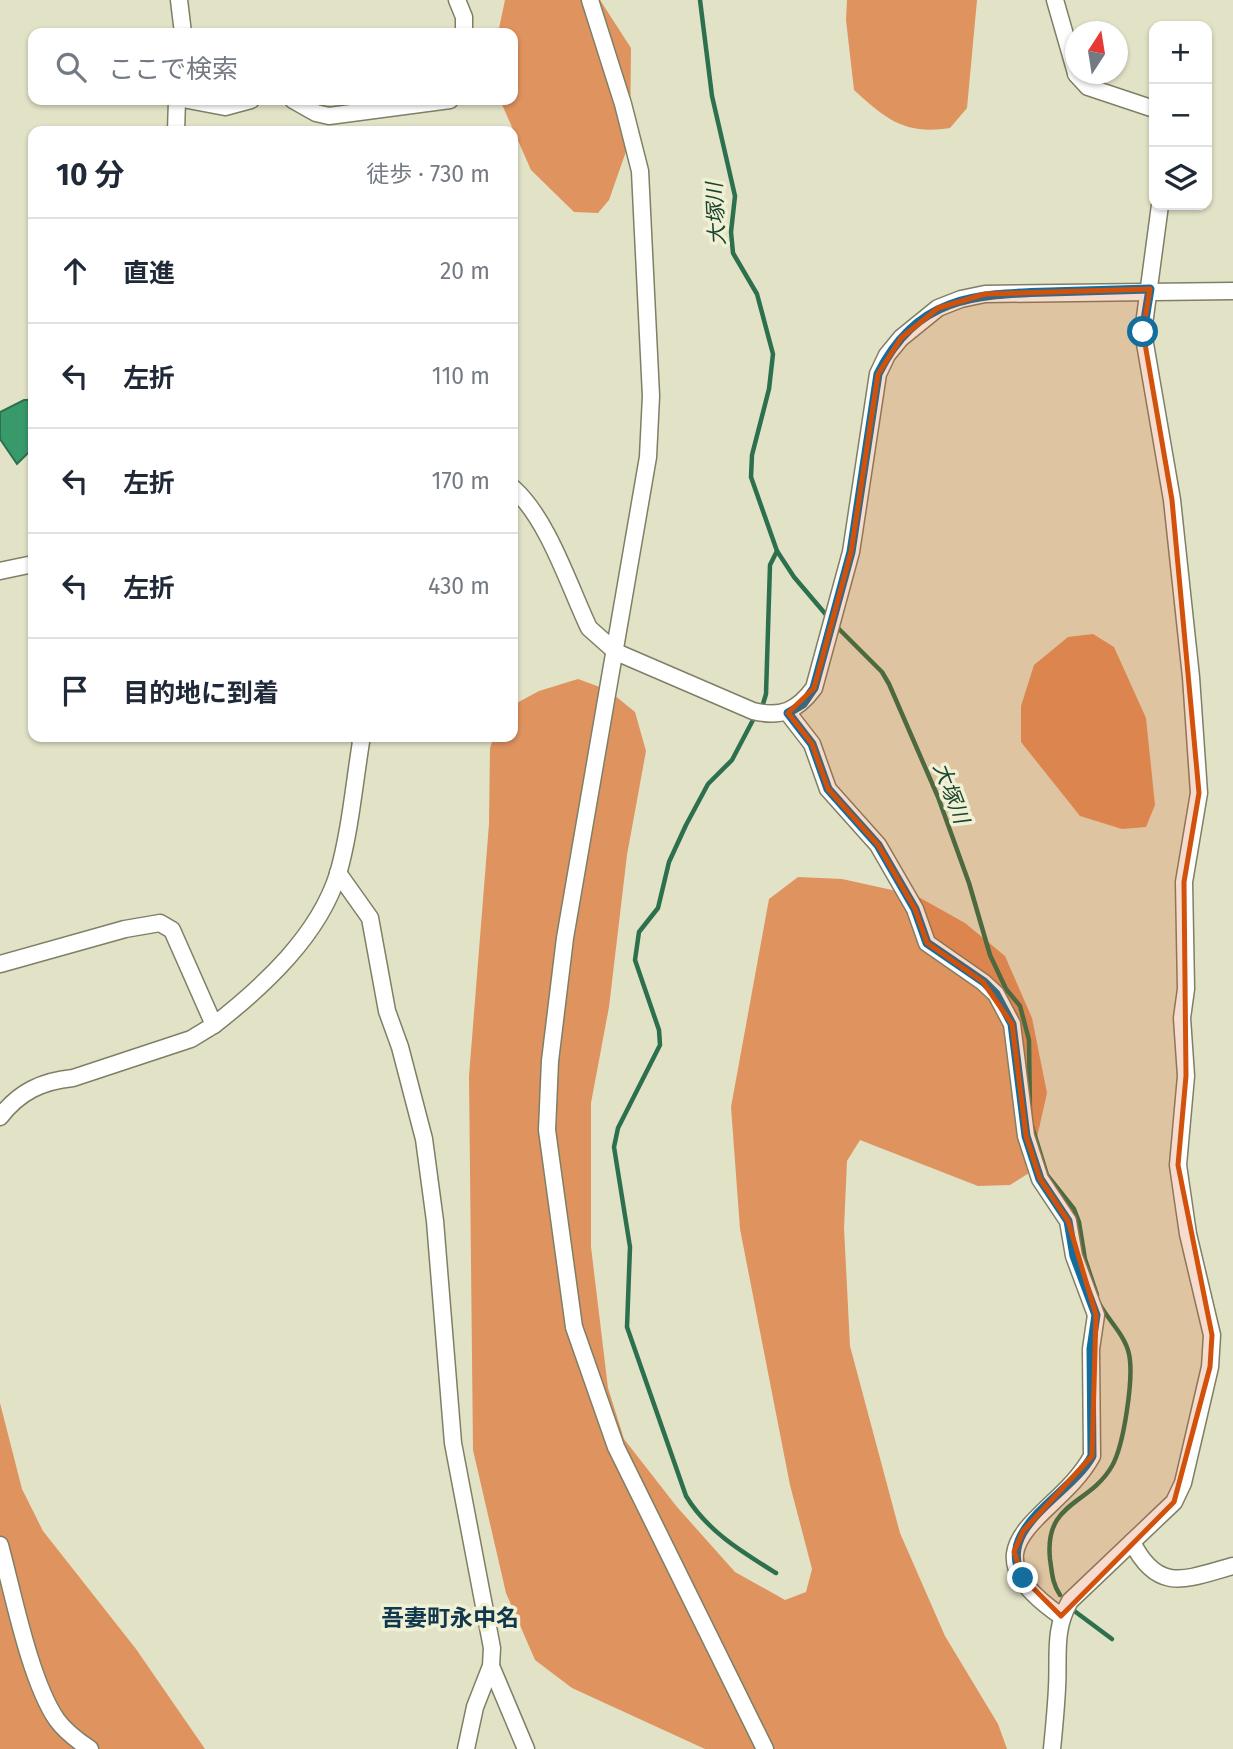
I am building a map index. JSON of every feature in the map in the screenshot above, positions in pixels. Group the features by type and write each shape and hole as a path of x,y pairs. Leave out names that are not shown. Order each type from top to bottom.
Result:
{"street":[{"path":"179,0 182,28"},
{"path":"457,0 464,17 464,28"},
{"path":"590,0 623,104 639,171 651,396 648,457 565,939 552,1047 547,1130 574,1327 616,1447 765,1749"},
{"path":"1055,0 1065,35"},
{"path":"1085,84 1149,107"},
{"path":"176,126 177,105"},
{"path":"214,105 232,105"},
{"path":"302,105 329,117 414,105"},
{"path":"1052,1749 1057,1686 1056,1636 1061,1616 1070,1601 1174,1502 1183,1483 1210,1367 1212,1335 1188,1234 1178,1165 1186,1076 1182,1018 1186,989 1184,882 1199,793 1191,677 1172,500 1143,332 1159,210"},
{"path":"518,492 544,530 589,628 616,652 753,711 771,716 788,713 803,704 814,688 851,552 878,374 887,355 901,338 938,308 985,293 1150,289 1233,291"},
{"path":"0,571 28,565"},
{"path":"788,713 812,744 828,789 878,845 915,909 927,943 984,982 996,994 1012,1024 1026,1136 1040,1179 1068,1221 1074,1256 1096,1315 1091,1349 1092,1456 1023,1531 1014,1552 1015,1565 1023,1578 1043,1604 1061,1616"},
{"path":"0,1117 17,1097 28,1091 191,1039 214,1025 292,953 326,903 338,873 361,742"},
{"path":"338,873 370,918 387,1011 400,1047 424,1139 435,1221 453,1443 492,1648 491,1666 474,1707 466,1749"},
{"path":"0,964 125,929 160,923 172,930 214,1025"},
{"path":"1132,1542 1143,1564 1164,1577 1195,1577 1233,1566"},
{"path":"0,1545 27,1646 45,1695 57,1720 90,1749"},
{"path":"491,1666 526,1749"}],"highlighted area":[{"path":"1150,289 1143,332 1172,500 1199,793 1184,882 1186,1076 1178,1165 1212,1335 1210,1367 1174,1502 1061,1616 1023,1578 1014,1552 1023,1531 1092,1456 1096,1315 1068,1221 1040,1179 1026,1136 1012,1024 983,982 927,943 915,909 878,845 828,789 812,744 788,713 814,688 851,552 878,374 901,338 938,308 985,294"}],"shaded area":[{"path":"505,0 600,0 631,48 630,140 609,200 598,213 574,212 531,170 518,141 518,126 512,126 502,105 518,105 518,28 499,28"},
{"path":"847,0 977,0 967,108 950,128 934,130 908,127 886,117 854,90 846,20"},
{"path":"28,400 28,453 17,464 0,439 0,412"},
{"path":"1093,634 1114,647 1146,718 1155,805 1146,827 1122,829 1080,816 1021,742 1021,706 1034,665 1068,637"},
{"path":"578,679 608,690 635,712 646,751 627,855 609,1007 591,1103 591,1247 608,1388 624,1439 677,1507 735,1572 785,1600 806,1592 812,1569 790,1485 740,1229 731,1107 769,899 798,877 842,879 915,895 965,923 1005,956 1032,1018 1047,1093 1029,1173 1010,1185 978,1186 860,1140 847,1161 844,1228 850,1346 900,1533 945,1636 998,1724 1007,1749 705,1749 572,1688 535,1660 506,1593 473,1450 469,1076 489,824 490,748 492,742 518,742 518,702 539,691"},
{"path":"0,1403 22,1489 43,1531 136,1649 205,1749 0,1749"}],"waterway":[{"name":"大塚川","path":"700,0 712,96 735,196 731,232 733,253 757,294 773,354 769,389 752,455 751,477 777,551 794,577 828,617"},
{"path":"763,704 766,694 770,565 777,551"},
{"name":"大塚川","path":"836,626 882,672 938,797 969,883 990,955 1006,989 1020,1006 1029,1040 1030,1114"},
{"path":"753,720 732,760 708,784 669,862 658,908 639,932 635,960 659,1030 660,1045 618,1128 614,1147 630,1247 627,1327 686,1496 715,1530 738,1549 776,1573"},
{"name":"大塚川","path":"1031,1123 1047,1175 1074,1209 1079,1222 1085,1259 1097,1295"},
{"name":"大塚川","path":"1060,1595 1054,1582 1050,1559 1050,1540 1054,1526 1061,1515 1092,1489 1112,1466 1127,1411 1129,1354 1120,1334 1099,1303"},
{"name":"大塚川","path":"1073,1610 1112,1639"}],"district":[{"name":"吾妻町永中名","path":"450,1618"}],"route":[{"path":"1023,1578 1015,1565 1014,1552 1023,1531 1088,1464 1092,1456 1091,1349 1096,1315 1074,1256 1068,1221 1040,1179 1026,1136 1012,1024 1004,1006 984,982 927,943 915,909 878,845 858,819 828,789 812,744 788,713 803,704 814,688 851,552 878,374 887,355 901,338 938,308 985,293 1150,289 1143,332"}]}
